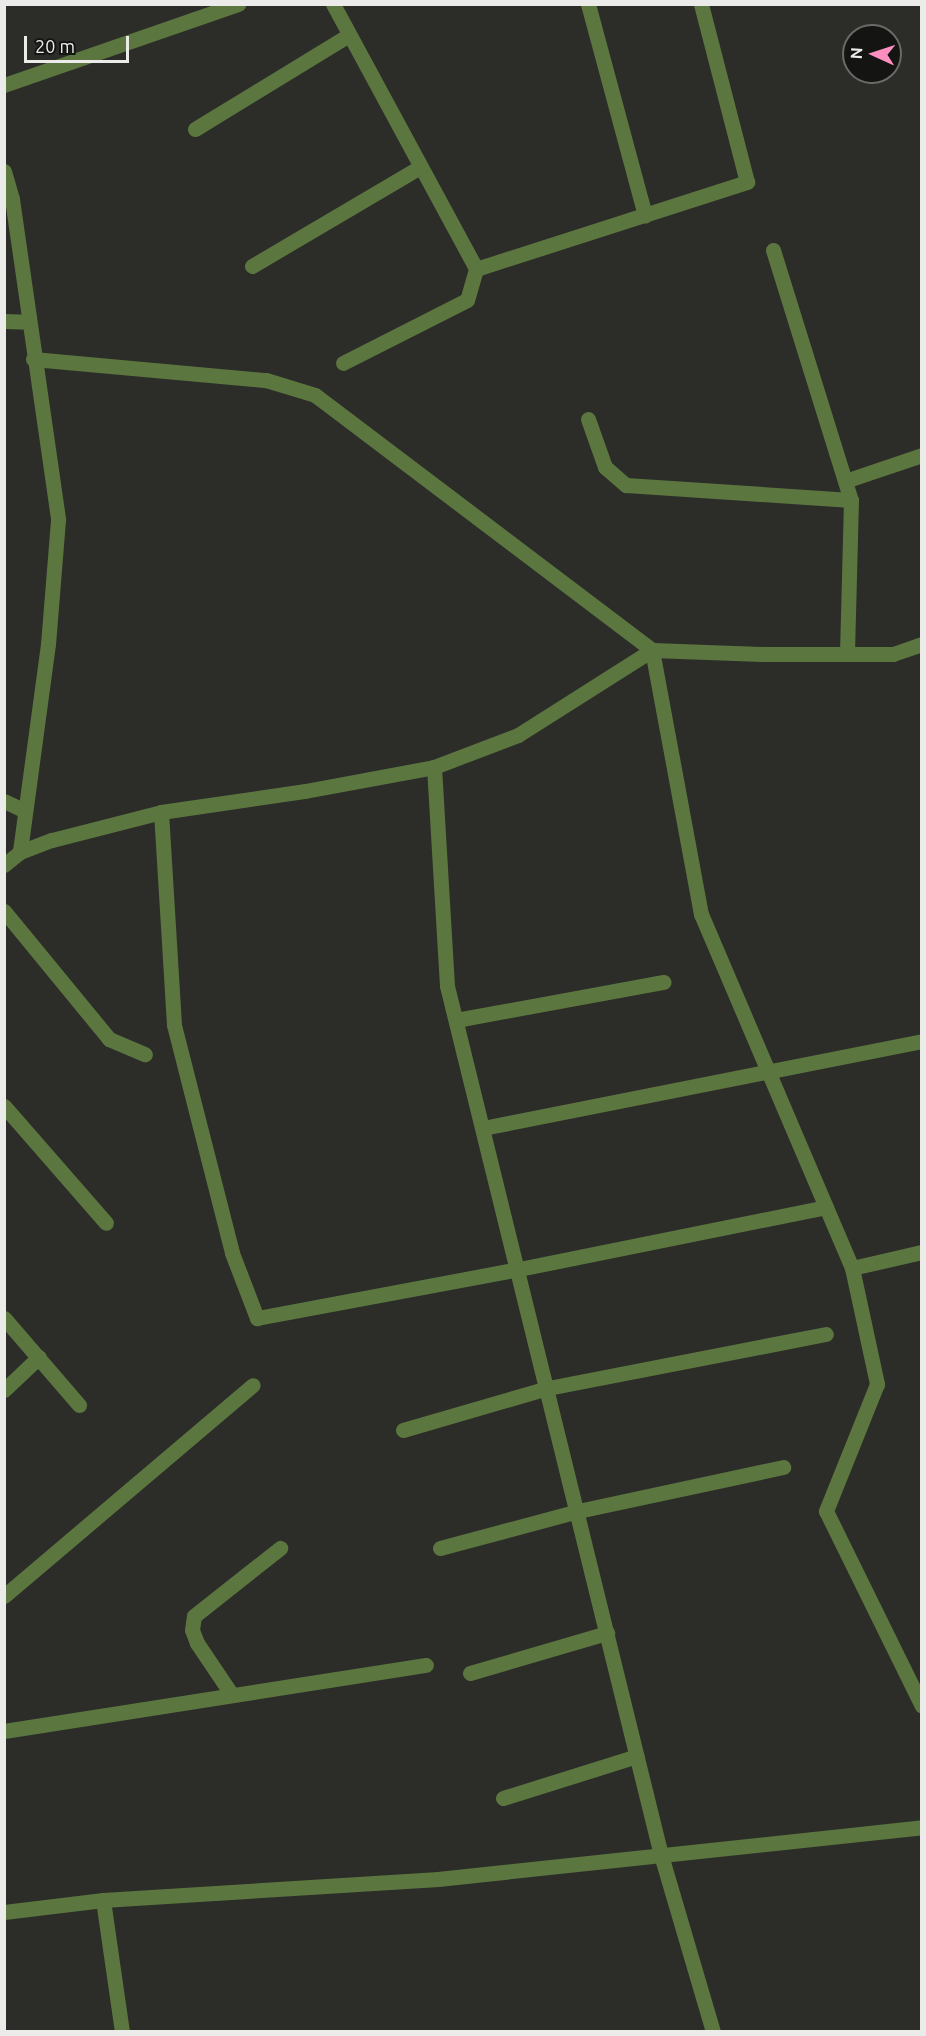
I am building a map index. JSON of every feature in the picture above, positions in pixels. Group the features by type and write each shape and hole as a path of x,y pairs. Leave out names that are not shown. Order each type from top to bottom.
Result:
{"street":[{"path":"4,85 238,4"},
{"path":"333,4 476,269 466,300 343,363"},
{"path":"588,4 645,215"},
{"path":"476,269 747,182 701,4"},
{"path":"195,129 350,35"},
{"path":"252,266 420,167"},
{"path":"4,171 12,199 33,359 58,520 48,644 20,852"},
{"path":"773,250 851,500 847,654"},
{"path":"4,321 28,322"},
{"path":"33,359 266,380 315,394 652,650 701,914 852,1268 877,1384 826,1511 921,1707"},
{"path":"588,419 605,467 626,485 851,500"},
{"path":"845,481 921,455"},
{"path":"4,865 20,852 52,840 161,812 434,767 518,735 652,650 893,654 921,644"},
{"path":"434,767 447,986 519,1269 661,1855 713,2031"},
{"path":"4,801 25,812"},
{"path":"161,812 174,1025 231,1253 257,1318 519,1269 826,1207"},
{"path":"4,911 109,1040 145,1054"},
{"path":"456,1020 664,982"},
{"path":"483,1128 921,1041"},
{"path":"4,1106 106,1223"},
{"path":"852,1268 921,1252"},
{"path":"4,1318 79,1405"},
{"path":"403,1430 548,1388 825,1334"},
{"path":"4,1390 39,1358"},
{"path":"4,1596 253,1385"},
{"path":"440,1548 578,1511 783,1467"},
{"path":"232,1695 197,1643 192,1629 195,1616 279,1548"},
{"path":"470,1673 607,1634"},
{"path":"4,1731 426,1665"},
{"path":"503,1798 637,1756"},
{"path":"4,1912 103,1900 438,1879 921,1827"},
{"path":"103,1900 122,2031"}]}
